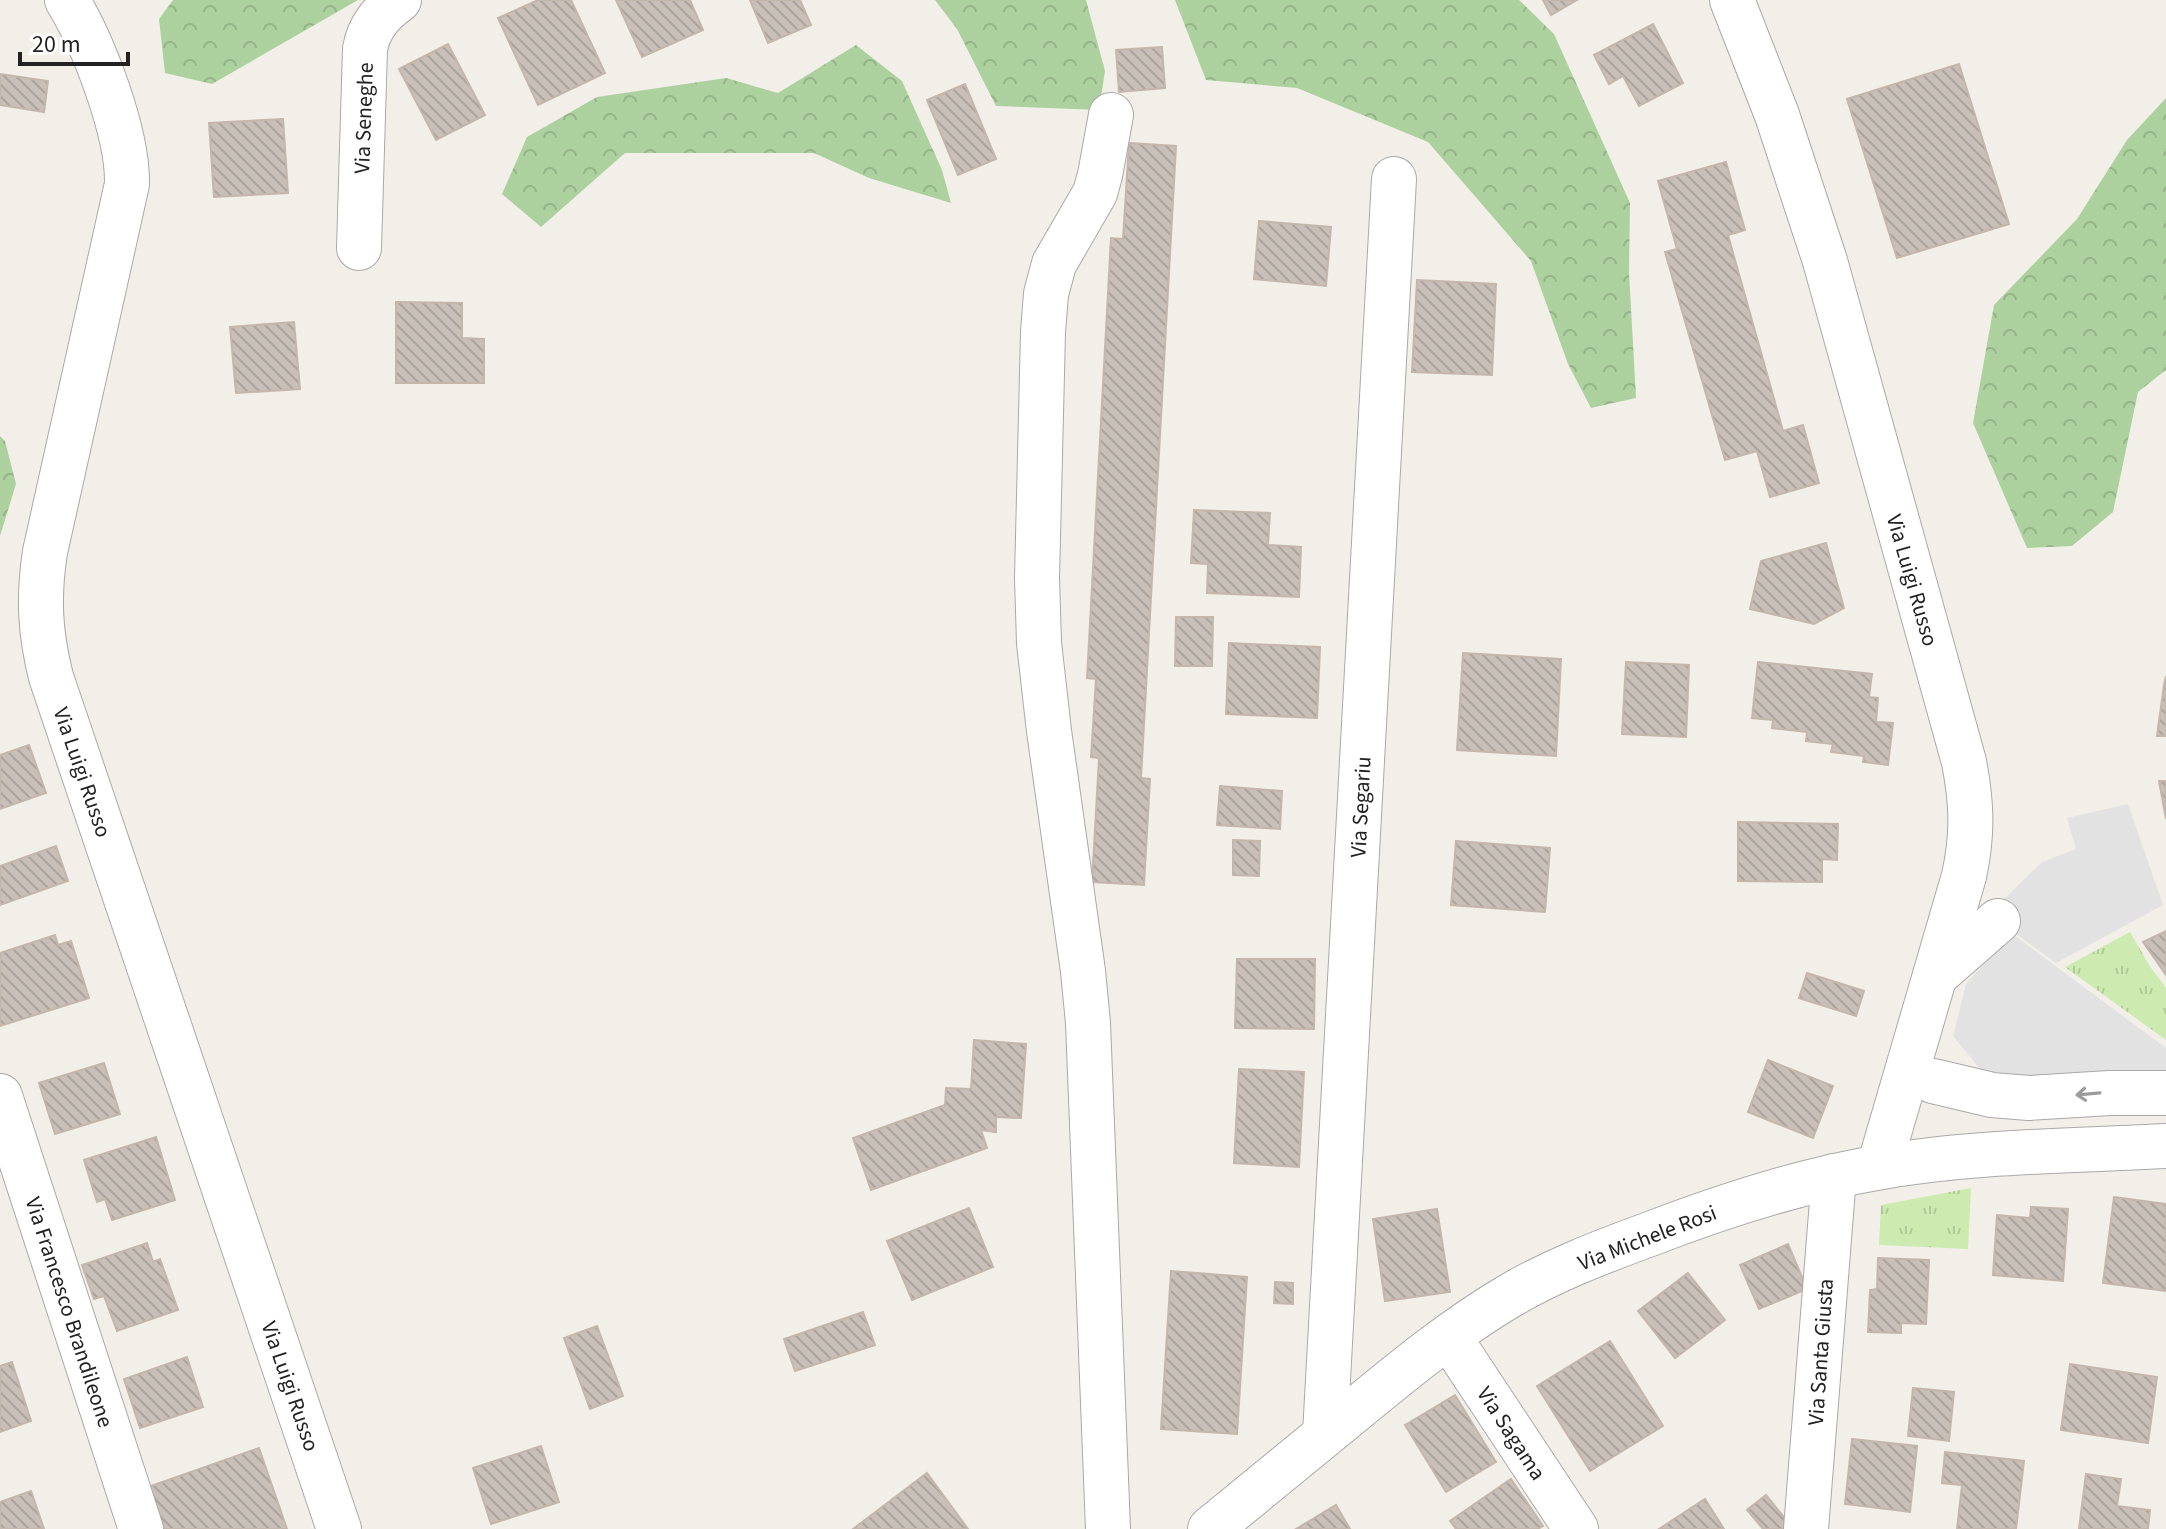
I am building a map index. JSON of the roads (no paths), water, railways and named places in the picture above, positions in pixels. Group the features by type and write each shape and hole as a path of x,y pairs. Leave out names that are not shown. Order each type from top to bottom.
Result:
{"street":[{"name":"Via Luigi Russo","path":"67,0 92,50 108,92 123,149 127,184 45,552 39,605 43,643 61,707 339,1529"},
{"name":"Via Seneghe","path":"359,248 366,42 376,21 399,0"},
{"name":"Via Luigi Russo","path":"1732,0 1777,115 1825,261 1964,762 1970,795 1971,841 1935,976 1918,1084 1879,1167"},
{"path":"1108,1529 1088,1023 1042,674 1037,578 1046,294 1054,264 1095,193 1111,115"},
{"name":"Via Segariu","path":"1325,1434 1394,179"},
{"path":"1935,976 1998,921"},
{"path":"1918,1084 1956,1073 1976,1063"},
{"path":"1918,1084 2020,1098 2166,1093"},
{"name":"Via Francesco Brandileone","path":"0,1096 141,1529"},
{"name":"Via Michele Rosi","path":"1232,1522 1325,1434 1449,1337 1507,1297 1550,1274 1612,1248 1740,1202 1879,1167 1953,1158 2166,1146"},
{"name":"Via Santa Giusta","path":"1806,1529 1834,1176"},
{"name":"Via Sagama","path":"1449,1337 1576,1529"}]}
